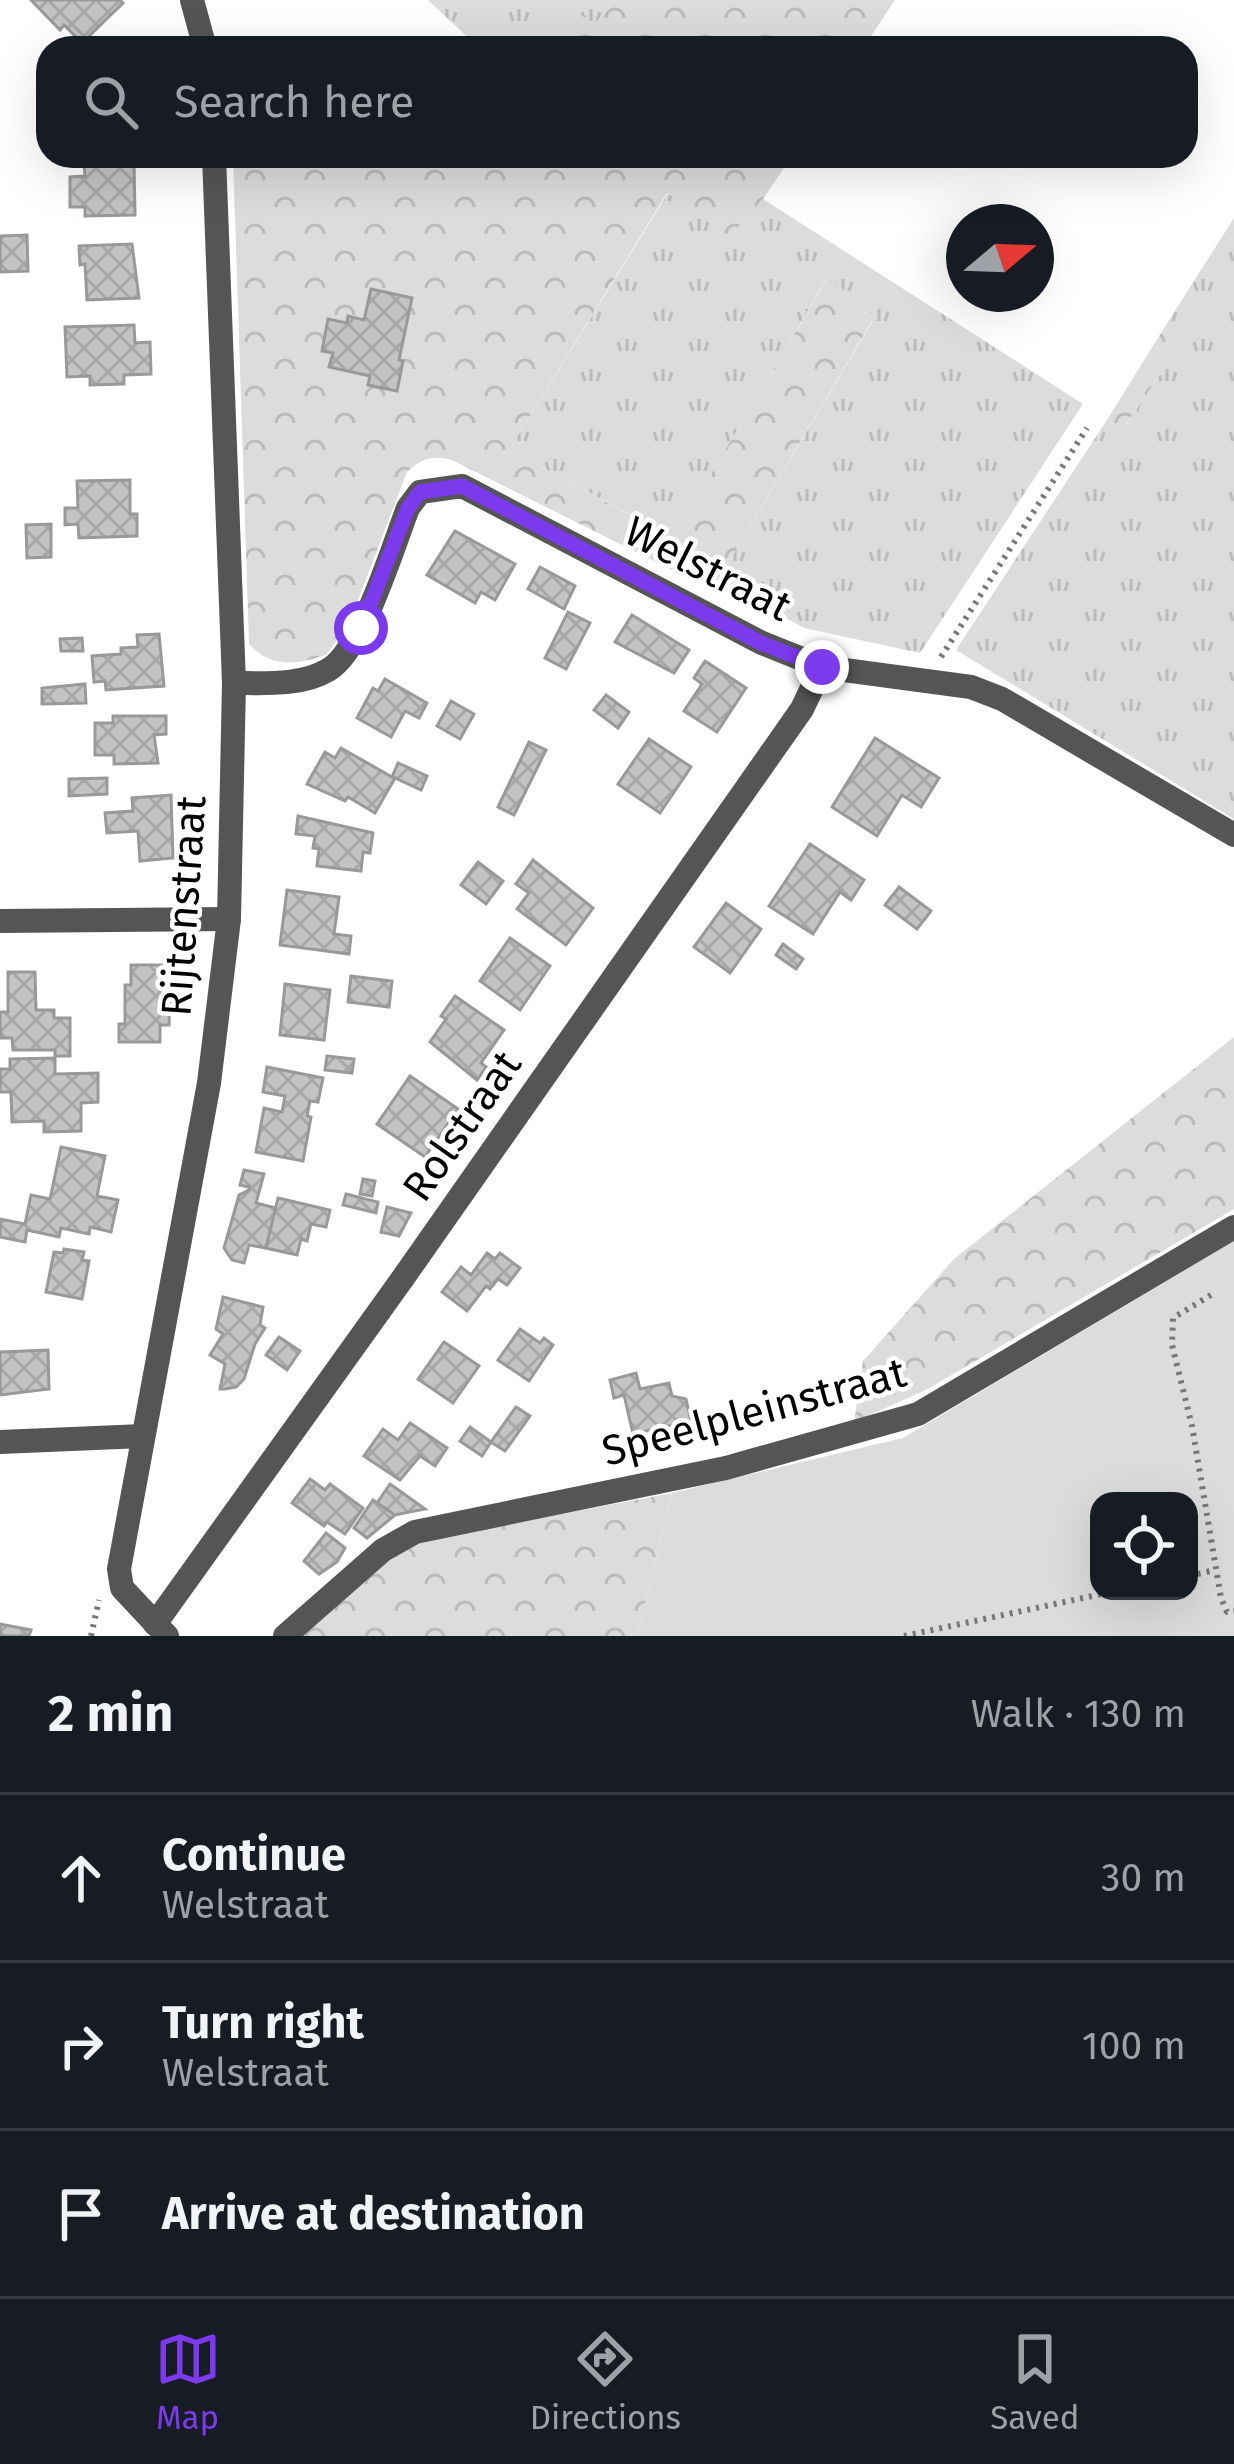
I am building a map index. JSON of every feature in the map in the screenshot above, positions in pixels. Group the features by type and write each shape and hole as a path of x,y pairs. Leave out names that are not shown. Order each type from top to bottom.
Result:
{"street":[{"path":"192,0 202,36"},
{"name":"Rijtenstraat","path":"161,1630 122,1588 119,1569 209,1083 229,919 234,683 214,168"},
{"name":"Welstraat","path":"234,683 285,682 327,672 361,628 408,508 420,492 462,486 761,643 822,667 971,686 1002,699 1234,835"},
{"name":"Rolstraat","path":"161,1630 802,709 822,667"},
{"path":"0,921 229,919"},
{"name":"Speelpleinstraat","path":"285,1636 383,1550 415,1532 726,1468 918,1414 1234,1227"},
{"path":"0,1442 142,1436"}],"path":[{"path":"927,680 1087,428"},
{"path":"1211,1294 1174,1318 1172,1345 1192,1426 1216,1570 1227,1612 1234,1611"},
{"path":"1198,1574 1216,1570"},
{"path":"904,1636 1090,1597"}],"green space":[{"path":"428,0 615,0 595,24 548,24 538,36 466,36"},
{"path":"615,0 895,0 871,36 538,36 547,24 579,14 595,24"},
{"path":"233,168 784,168 729,237 667,193 509,450 673,538 828,277 875,316 718,580 672,570 452,460 433,458 407,472 349,624 326,655 275,661 249,644"},
{"path":"668,193 729,236 763,199 1083,404 920,653 804,628 718,580 875,317 827,278 674,538 509,450"},
{"path":"1234,218 1234,819 956,650 1107,420 1124,428 1184,338 1166,325"},
{"path":"1166,325 1185,337 1123,429 1107,420"},
{"path":"1234,1037 1234,1209 926,1390 854,1422 863,1361 954,1259"},
{"path":"1234,1241 1234,1636 637,1636 672,1493 903,1438"},
{"path":"672,1493 637,1636 301,1636 389,1555 421,1541"}],"building":[{"path":"31,0 123,3 89,36 75,36 64,25 60,30"},
{"path":"84,168 134,168 135,215 85,216 85,207 70,207 70,177 85,176"},
{"path":"27,235 28,271 0,272 0,236"},
{"path":"132,244 139,298 87,300 79,246"},
{"path":"371,289 412,298 397,391 368,385 370,376 329,367 333,353 322,351 328,319 364,320"},
{"path":"134,325 135,343 150,342 151,374 124,375 124,384 90,385 90,376 67,377 65,327"},
{"path":"130,480 130,514 137,514 137,536 79,538 78,524 65,525 65,508 78,508 77,481"},
{"path":"51,524 51,557 27,558 26,525"},
{"path":"455,531 515,564 495,600 481,592 475,603 427,575"},
{"path":"540,567 575,586 564,609 528,589"},
{"path":"568,612 590,623 566,669 545,658"},
{"path":"632,615 689,650 674,673 615,642"},
{"path":"159,634 164,686 106,690 105,681 94,682 92,656 121,654 121,648 138,647 137,635"},
{"path":"82,638 83,651 61,651 60,639"},
{"path":"705,661 746,688 717,732 684,711 702,684 694,678"},
{"path":"385,679 427,703 419,718 405,711 391,737 357,718 373,688 378,691"},
{"path":"85,684 86,703 42,704 42,688"},
{"path":"606,695 629,712 618,728 594,710"},
{"path":"451,701 474,714 460,739 437,726"},
{"path":"113,716 166,716 166,734 154,735 158,763 114,764 114,755 95,755 95,723 113,723"},
{"path":"875,738 939,778 921,807 902,795 877,836 832,807"},
{"path":"649,739 691,767 660,813 618,784"},
{"path":"529,742 546,750 514,815 498,807"},
{"path":"341,748 392,777 398,763 427,776 421,790 395,778 375,813 348,797 345,801 307,784 325,752 335,758"},
{"path":"107,778 107,794 69,796 69,779"},
{"path":"171,795 173,858 140,861 138,831 107,833 105,813 133,811 132,798"},
{"path":"298,816 373,833 370,853 363,852 361,871 317,866 315,836 296,834"},
{"path":"810,844 864,880 851,900 840,892 813,934 769,906"},
{"path":"533,860 593,908 566,945 517,909 529,893 516,884"},
{"path":"478,862 503,881 486,904 461,885"},
{"path":"899,887 931,911 917,929 885,905"},
{"path":"287,890 339,897 334,934 351,936 349,954 280,945"},
{"path":"726,903 761,929 730,973 694,947"},
{"path":"510,938 550,966 520,1010 480,981"},
{"path":"783,944 803,959 796,969 776,955"},
{"path":"131,965 171,965 169,1025 160,1025 160,1042 119,1042"},
{"path":"8,972 35,972 36,1010 54,1010 54,1018 70,1018 70,1056 55,1056 55,1050 13,1050 12,1038 0,1038 0,1012 8,1012"},
{"path":"351,976 392,981 389,1007 348,1002"},
{"path":"285,984 330,990 324,1040 280,1035"},
{"path":"455,996 504,1030 481,1063 486,1067 477,1080 430,1042"},
{"path":"327,1056 354,1059 352,1073 325,1070"},
{"path":"55,1058 55,1074 98,1073 98,1102 81,1103 81,1131 44,1132 44,1121 12,1122 11,1092 0,1092 0,1069 10,1069 10,1059"},
{"path":"267,1067 323,1078 318,1102 310,1101 303,1161 256,1152 264,1108 282,1112 285,1096 263,1092"},
{"path":"410,1076 458,1109 425,1157 377,1124"},
{"path":"61,1147 105,1156 97,1196 118,1200 111,1232 90,1227 89,1234 61,1228 59,1237 27,1230 25,1242 0,1237 0,1219 25,1224 31,1195 50,1199"},
{"path":"244,1170 264,1174 256,1203 276,1208 266,1248 249,1245 244,1263 232,1260 224,1248 239,1195 249,1190 240,1185"},
{"path":"363,1179 375,1181 372,1196 360,1194"},
{"path":"346,1194 378,1202 376,1213 343,1205"},
{"path":"278,1198 330,1210 326,1227 311,1224 297,1255 266,1248"},
{"path":"387,1207 411,1213 399,1236 381,1232"},
{"path":"54,1252 84,1252 82,1260 89,1261 82,1299 46,1292"},
{"path":"487,1253 495,1259 500,1253 520,1268 507,1285 498,1279 490,1289 486,1286 467,1311 442,1292 461,1267 471,1275"},
{"path":"223,1297 263,1307 260,1325 265,1328 244,1379 236,1387 220,1389 225,1364 210,1355 223,1334 216,1329"},
{"path":"520,1329 540,1343 544,1338 553,1345 529,1381 498,1360"},
{"path":"279,1337 300,1351 287,1370 266,1355"},
{"path":"444,1342 479,1366 453,1403 418,1379"},
{"path":"48,1350 49,1389 0,1395 0,1352"},
{"path":"636,1373 640,1389 669,1383 672,1396 686,1399 691,1421 633,1434 624,1395 614,1398 610,1380"},
{"path":"516,1407 530,1416 505,1451 491,1442"},
{"path":"410,1423 447,1448 435,1466 420,1456 400,1480 364,1456 383,1429 398,1440"},
{"path":"470,1427 491,1442 482,1456 460,1441"},
{"path":"310,1479 325,1490 330,1484 363,1508 345,1534 327,1522 324,1526 292,1503"},
{"path":"390,1484 425,1509 395,1515 377,1503"},
{"path":"373,1500 395,1515 367,1538 354,1528"},
{"path":"326,1533 345,1548 337,1562 319,1574 304,1561"},
{"path":"0,1624 31,1630 29,1636 0,1636"}],"route":[{"path":"361,628 408,508 420,492 462,486 761,643 822,667"}]}
